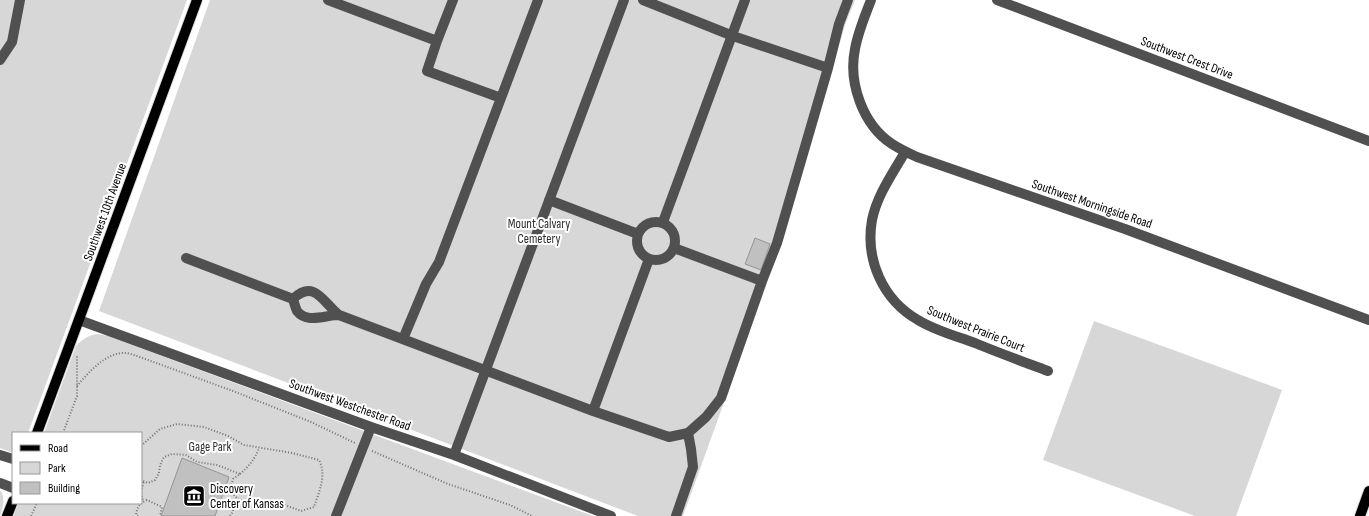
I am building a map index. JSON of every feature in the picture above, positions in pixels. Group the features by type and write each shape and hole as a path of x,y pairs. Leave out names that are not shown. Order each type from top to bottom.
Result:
{"main road":[{"name":"Southwest 10th Avenue","path":"38,432 197,0"},
{"path":"1360,516 1369,491"},
{"path":"7,516 12,504"}],"street":[{"path":"0,60 12,42 20,0"},
{"path":"328,0 355,5 437,41"},
{"path":"453,0 437,41 428,71 501,98"},
{"path":"403,339 426,284 439,262 538,0"},
{"path":"454,456 624,0"},
{"path":"643,0 732,36 828,68"},
{"path":"664,222 745,0"},
{"path":"293,299 298,294 306,291 316,293 323,297 333,311 339,315 593,411 669,437 688,433 706,417 720,398 777,243 828,68 839,24 848,0"},
{"name":"Southwest Morningside Road","path":"871,0 854,49 853,65 855,85 858,97 866,114 879,132 891,143 905,152 1125,229 1369,320"},
{"name":"Southwest Crest Drive","path":"997,0 1369,141"},
{"name":"Southwest Prairie Court","path":"905,152 881,195 872,219 870,234 871,252 881,282 898,304 918,320 929,326 1048,372"},
{"path":"549,200 638,234"},
{"path":"656,221 664,222 674,233 676,240 674,248 670,254 664,258 657,260 649,259 643,255 639,248 637,241 638,234 642,227 649,223 656,221"},
{"path":"674,248 762,281"},
{"path":"186,258 293,299 297,310 303,316 314,319 330,315 339,315"},
{"path":"593,411 649,259"},
{"name":"Southwest Westchester Road","path":"79,320 371,428 454,456 611,516"},
{"path":"336,516 371,428"},
{"path":"676,516 693,467 688,433"},
{"path":"0,454 12,459"},
{"path":"0,483 12,488"}],"path":[{"path":"77,386 91,369 110,357 125,353 137,356 233,391 311,422 448,484 510,505 532,516"},
{"path":"142,445 160,429 177,424 204,427 228,436 244,445 292,453 318,460 322,466 323,477 314,507 301,511 271,500 254,503 239,500 232,493 231,486 233,479 250,464 256,456 259,448"},
{"path":"142,488 144,481 148,483 155,480 164,457 172,454 186,455 197,462 217,465 240,474"},
{"path":"142,496 143,501 147,500 162,507 160,516"},
{"path":"230,516 234,506 239,500"},
{"path":"31,516 37,504"},
{"path":"138,516 136,515 137,508 140,504"}],"green space":[{"path":"0,0 187,0 28,432 12,432 12,453 0,448"},
{"name":"Mount Calvary Cemetery","path":"210,0 855,0 845,25 783,239 683,516 638,516 99,311"},
{"path":"1094,321 1282,390 1236,516 1195,516 1043,460"},
{"name":"Gage Park","path":"98,334 108,336 593,516 13,516 18,504 142,504 142,432 44,432 76,346 91,335"},
{"path":"0,490 3,496 3,506 0,516"}],"building":[{"path":"755,238 770,244 761,270 745,264"},
{"path":"182,458 229,477 215,516 161,516"}],"place":[{"name":"Discovery Center of Kansas","path":"194,496"}]}
